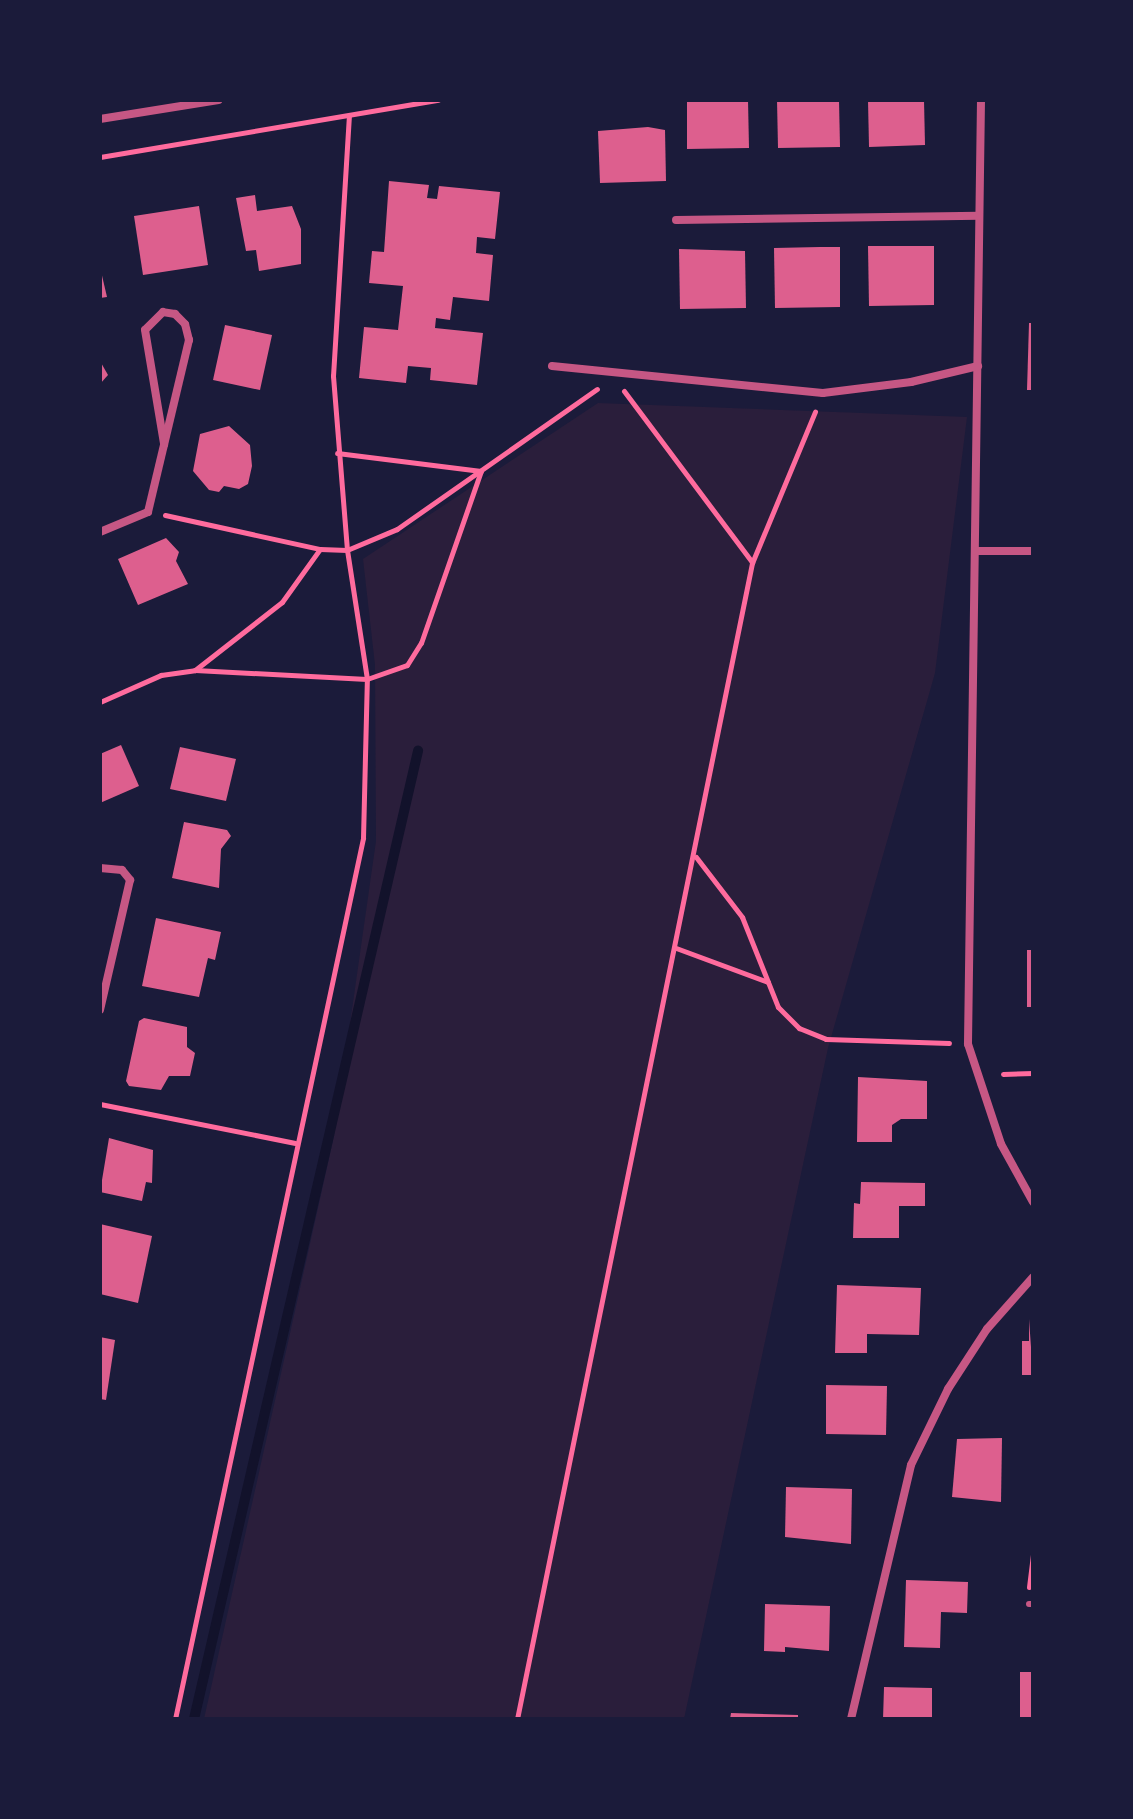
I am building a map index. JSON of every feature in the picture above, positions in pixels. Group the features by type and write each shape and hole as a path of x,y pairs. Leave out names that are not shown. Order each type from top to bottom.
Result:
{"street":[{"path":"100,119 218,100"},
{"path":"981,100 968,1044 1001,1144 1033,1202"},
{"path":"676,220 979,216"},
{"path":"100,532 148,512 189,340 185,324 175,314 163,312 145,330 164,444"},
{"path":"552,366 616,375 823,393 911,382 978,366"},
{"path":"975,551 1033,551"},
{"path":"100,868 122,870 130,880 100,1010"},
{"path":"100,966 109,974"},
{"path":"851,1719 911,1465 948,1389 987,1329 1033,1277"}],"path":[{"path":"100,157 436,100"},
{"path":"175,1719 295,1143 363,838 367,679 347,550 333,376 349,116"},
{"path":"148,512 320,549 347,550 397,529 616,375 632,408 752,563"},
{"path":"517,1719 695,856 752,563 823,393"},
{"path":"337,453 481,471"},
{"path":"100,702 161,675 195,670 367,679 407,665 421,643 481,471"},
{"path":"195,670 282,602 320,549"},
{"path":"695,856 742,917 768,982 787,1018 826,1039 949,1043"},
{"path":"676,948 768,982"},
{"path":"1003,1074 1033,1073"},
{"path":"100,1104 295,1143"},
{"path":"1031,1604 1033,1553"}],"shaded area":[{"path":"598,403 967,417 935,673 828,1048 684,1719 204,1719 334,1136 376,841 375,665 363,559"}],"building":[{"path":"687,100 748,100 749,148 687,149"},
{"path":"777,100 839,100 840,147 778,148"},
{"path":"868,100 924,100 925,145 869,147"},
{"path":"648,127 665,130 666,181 600,183 598,131"},
{"path":"389,181 429,185 427,198 437,199 439,186 500,192 495,239 477,237 476,253 493,255 489,301 453,297 450,320 436,318 435,328 483,333 477,385 430,380 431,368 408,366 406,383 359,378 364,327 398,330 403,286 369,283 372,251 384,252"},
{"path":"255,195 257,211 292,206 301,229 301,264 259,271 256,250 246,251 236,198"},
{"path":"199,206 208,265 143,275 134,216"},
{"path":"868,246 934,246 934,305 869,306"},
{"path":"840,247 840,307 775,308 774,248"},
{"path":"679,249 745,251 746,308 680,309"},
{"path":"100,267 107,297 100,298"},
{"path":"1029,323 1033,323 1033,390 1027,390"},
{"path":"225,325 272,335 260,390 213,380"},
{"path":"100,361 108,375 100,384"},
{"path":"229,426 250,445 252,466 248,484 239,489 224,486 219,492 209,490 193,471 200,434"},
{"path":"166,538 179,552 176,561 188,584 138,605 118,559"},
{"path":"121,745 139,786 100,803 100,754"},
{"path":"180,747 236,759 226,801 170,789"},
{"path":"184,822 227,830 231,836 221,849 219,888 172,878"},
{"path":"156,918 221,932 215,960 208,958 199,997 142,986"},
{"path":"1027,950 1033,950 1033,1007 1027,1007"},
{"path":"144,1018 187,1027 187,1047 195,1053 190,1076 169,1076 161,1090 129,1086 126,1081 139,1021"},
{"path":"858,1077 927,1081 927,1119 901,1119 892,1125 892,1142 857,1142"},
{"path":"109,1138 153,1150 152,1183 146,1182 142,1201 100,1192"},
{"path":"861,1182 925,1183 925,1206 899,1206 899,1238 853,1238 854,1203 860,1204"},
{"path":"100,1224 152,1236 138,1303 100,1294"},
{"path":"837,1285 921,1288 919,1335 867,1334 867,1353 835,1353"},
{"path":"1029,1319 1033,1375 1022,1375 1022,1341 1029,1341"},
{"path":"100,1337 115,1340 106,1400 100,1399"},
{"path":"826,1385 887,1386 886,1435 826,1434"},
{"path":"1002,1438 1001,1502 952,1497 957,1439"},
{"path":"786,1487 852,1489 851,1544 785,1537"},
{"path":"906,1580 968,1582 967,1613 941,1612 940,1648 904,1647"},
{"path":"765,1604 830,1606 829,1651 785,1647 785,1652 764,1651"},
{"path":"1020,1672 1033,1672 1033,1719 1020,1719"},
{"path":"884,1687 932,1688 932,1719 883,1719"},
{"path":"731,1713 798,1715 798,1719 730,1719"}],"waterway":[{"path":"194,1719 418,751"}]}
